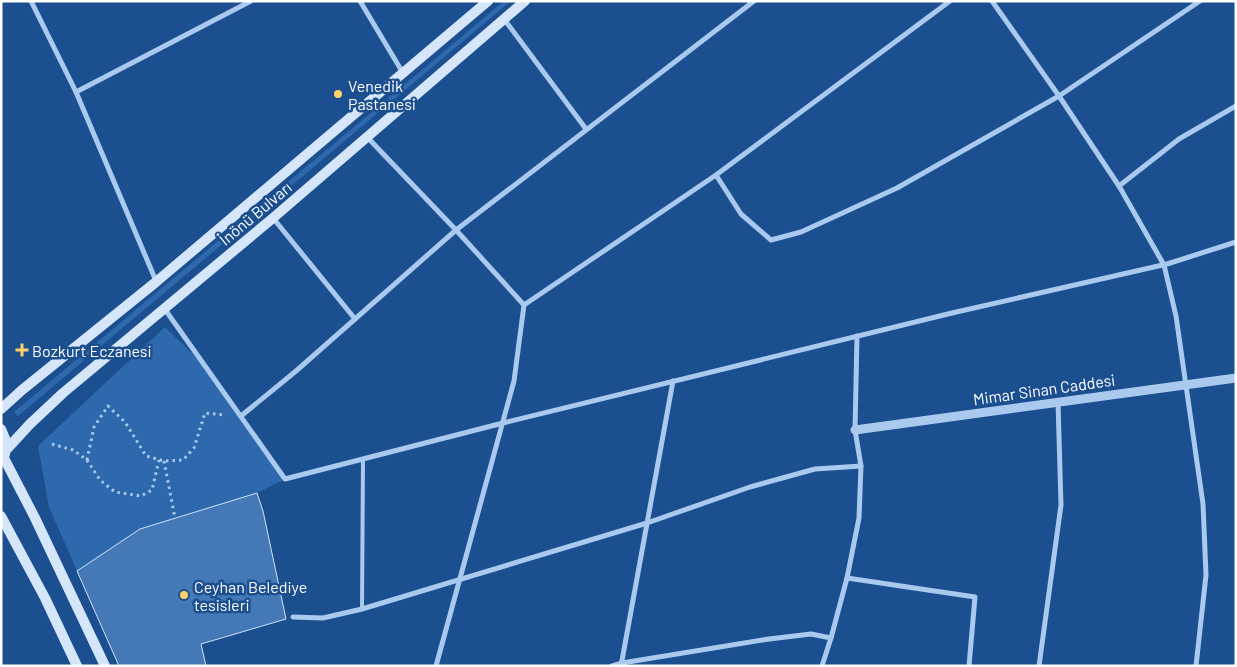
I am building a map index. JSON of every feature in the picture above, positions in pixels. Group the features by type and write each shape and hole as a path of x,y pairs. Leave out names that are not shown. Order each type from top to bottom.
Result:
{"main road":[{"name":"İnönü Bulvarı","path":"1,409 156,282 488,1"},
{"name":"İnönü Bulvarı","path":"4,457 30,424 63,393 273,218 525,1"},
{"path":"1,429 6,441 4,457 105,666"},
{"path":"1,516 45,598 77,666"}],"street":[{"path":"31,1 76,92 156,282"},
{"path":"76,92 251,1"},
{"path":"360,1 403,74"},
{"path":"241,416 296,371 456,230 754,1"},
{"path":"436,666 514,381 524,305 716,175 950,1"},
{"path":"992,1 1119,186 1164,264 1176,316 1203,504 1206,575 1196,666"},
{"path":"716,175 741,214 771,240 801,232 897,188 1059,96 1200,1"},
{"path":"504,19 586,129"},
{"path":"1119,186 1179,139 1236,106"},
{"path":"367,137 456,230 524,305"},
{"path":"273,218 355,319"},
{"path":"164,308 285,479 673,381 1164,264 1236,242"},
{"path":"822,666 847,578 859,518 861,466 856,430 857,336"},
{"name":"Mimar Sinan Caddesi","path":"856,430 1236,378"},
{"path":"621,664 673,381"},
{"path":"1039,666 1061,505 1058,402"},
{"path":"293,617 323,618 362,609 647,522 750,487 815,469 861,466"},
{"path":"847,578 975,597 968,666"},
{"path":"612,666 769,639 811,634 831,638"}],"lane":[{"path":"362,609 363,459"}],"path":[{"path":"87,460 94,427 108,406 125,422 146,456 164,461 183,460 194,448 205,413 241,416"},
{"path":"52,444 73,450 87,460 100,480 115,492 141,496 152,490 159,460"},
{"path":"164,461 175,518"}],"shaded area":[{"path":"504,1 511,1 18,416 14,412"},
{"path":"165,327 199,360 285,479 77,571 49,507 38,446"}],"building":[{"name":"Ceyhan Belediye tesisleri","path":"257,493 263,511 286,619 201,644 206,666 119,666 77,571 140,529"}],"place":[{"name":"Venedik Pastanesi","path":"338,94"},
{"name":"Bozkurt Eczanesi","path":"22,350"},
{"name":"Ceyhan Belediye tesisleri","path":"184,595"}]}
